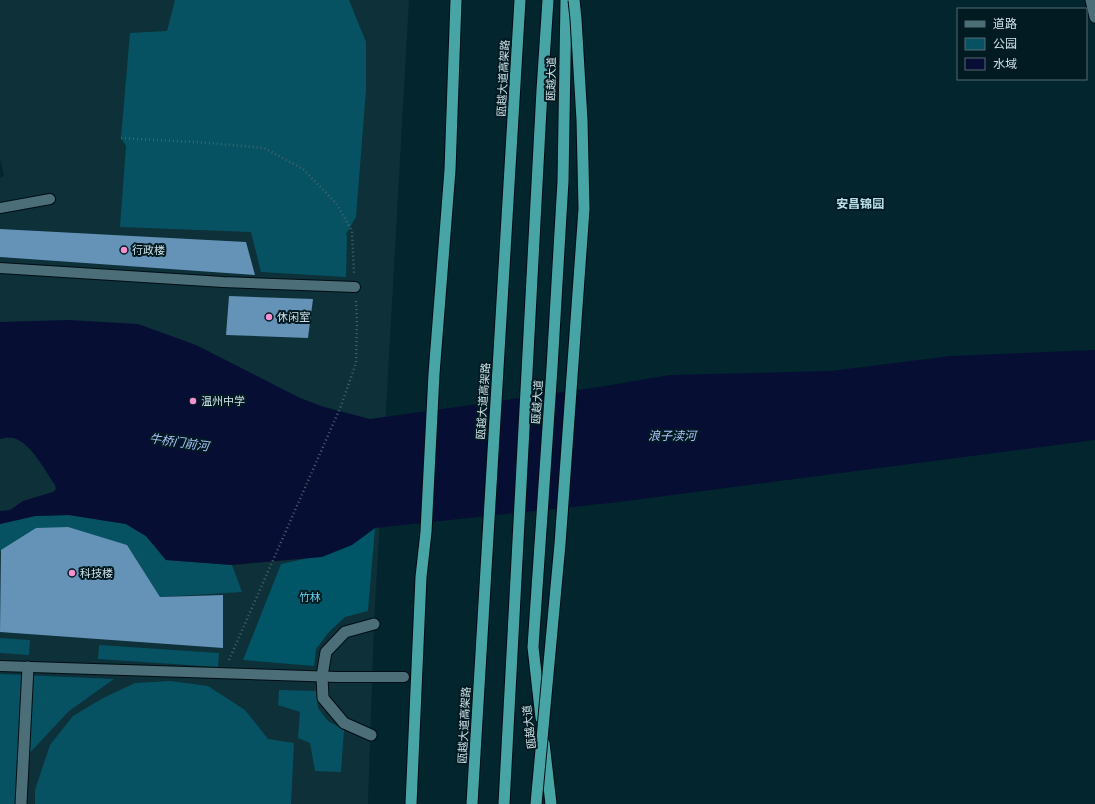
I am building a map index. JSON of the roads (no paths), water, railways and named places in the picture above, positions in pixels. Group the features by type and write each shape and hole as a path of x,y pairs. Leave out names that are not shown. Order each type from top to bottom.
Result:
{"highway":[{"path":"411,804 421,576 426,532 434,374 450,170 456,0"},
{"name":"瓯越大道高架路","path":"472,804 520,0"},
{"path":"504,804 548,0"},
{"name":"瓯越大道","path":"551,804 533,647 563,181 566,0"},
{"path":"536,804 560,544 584,209 582,120 574,0"}],"street":[{"path":"1091,0 1095,17"},
{"path":"371,735 344,723 323,698 322,676 326,652 345,632 374,624"},
{"path":"21,804 28,667"}],"lane":[{"path":"0,208 50,199"},
{"path":"0,268 223,282 355,287"},
{"path":"0,666 322,676 404,677"}],"water":[{"path":"68,320 138,324 196,345 300,398 324,407 370,419 599,387 670,375 831,371 951,356 1095,350 1095,440 619,502 375,528 352,545 322,557 232,565 166,560 146,536 126,524 69,515 35,516 0,524 0,511 10,510 23,501 53,492 56,489 43,466 27,446 14,438 0,439 0,322"}],"place":[{"name":"行政楼","path":"124,250"},
{"name":"休闲室","path":"269,317"},
{"name":"温州中学","path":"193,401"},
{"name":"科技楼","path":"72,573"}],"district":[{"name":"安昌锦园","path":"860,203"}],"water label":[{"name":"浪子渎河","path":"672,435"},
{"name":"牛桥门前河","path":"179,442"}],"park label":[{"name":"竹林","path":"310,597"}]}
